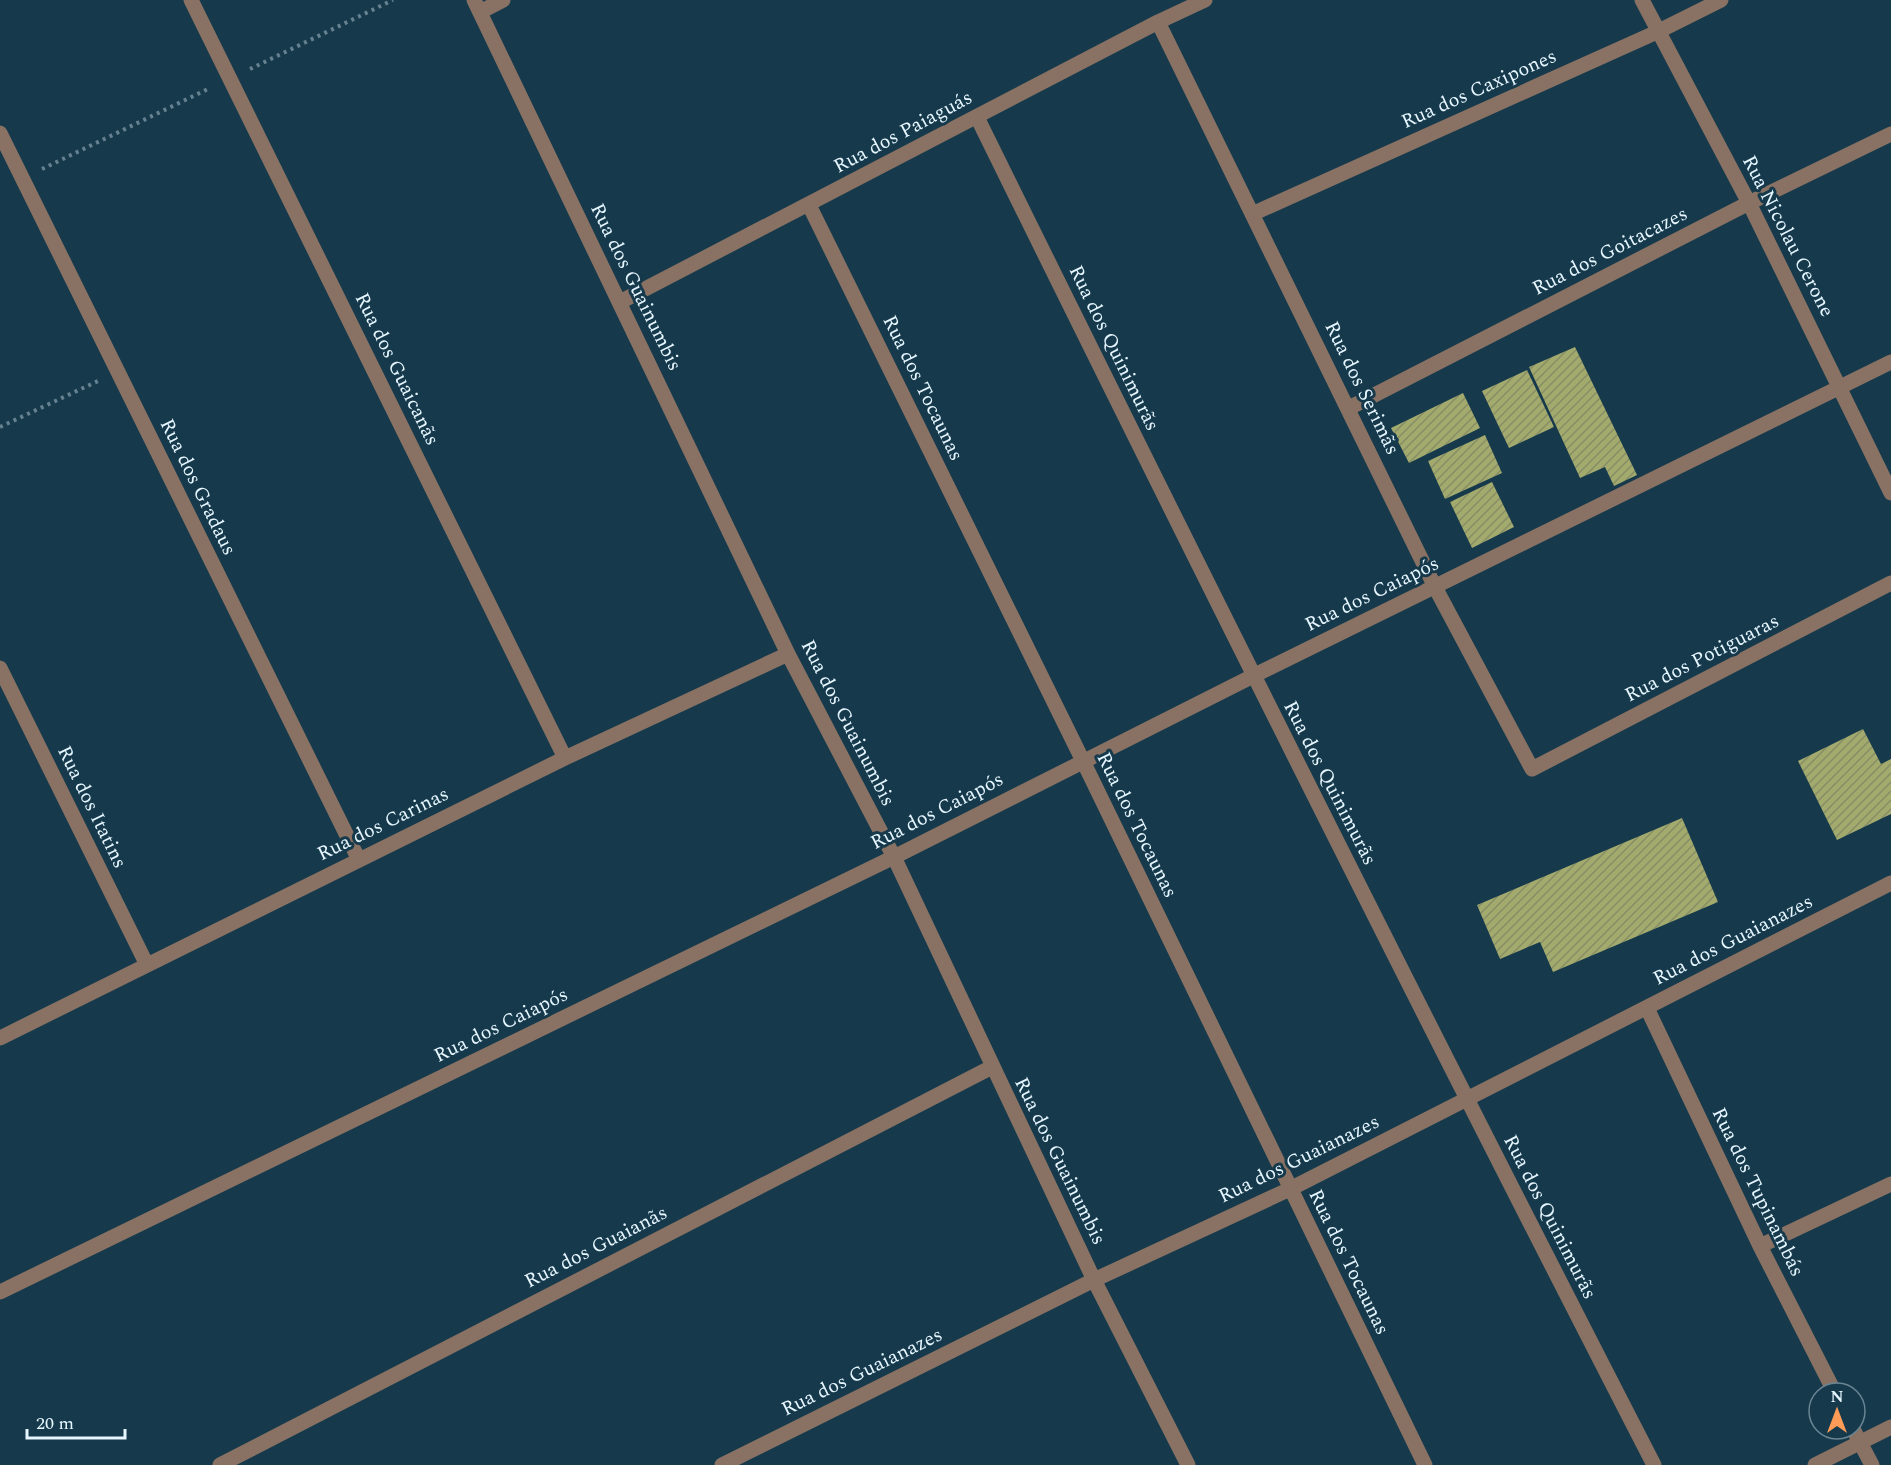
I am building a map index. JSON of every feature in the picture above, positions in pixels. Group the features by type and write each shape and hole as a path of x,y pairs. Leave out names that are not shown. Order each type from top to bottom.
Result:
{"street":[{"name":"Rua dos Guaicanãs","path":"191,0 566,758"},
{"path":"477,6 503,0"},
{"name":"Rua dos Paiaguás","path":"620,302 1158,22 1205,0"},
{"name":"Rua Nicolau Cerone","path":"1642,0 1749,203 1891,493"},
{"name":"Rua dos Caxipones","path":"1252,214 1657,32 1721,0"},
{"name":"Rua dos Guainumbis","path":"477,6 788,654 894,857 1094,1280 1188,1465"},
{"name":"Rua dos Serimãs","path":"1158,22 1435,587 1532,770"},
{"name":"Rua dos Quinimurãs","path":"977,117 1253,676 1466,1100 1654,1465"},
{"name":"Rua dos Gradaus","path":"0,133 359,860"},
{"name":"Rua dos Goitacazes","path":"1348,408 1749,203 1891,134"},
{"name":"Rua dos Tocaunas","path":"809,204 1425,1465"},
{"name":"Rua dos Caiapós","path":"0,1292 894,857 1253,676 1891,362"},
{"name":"Rua dos Potiguaras","path":"1532,770 1891,583"},
{"name":"Rua dos Carinas","path":"0,1038 566,758 788,654"},
{"name":"Rua dos Itatins","path":"0,668 147,965"},
{"name":"Rua dos Guaianazes","path":"722,1465 1094,1280 1290,1189 1891,884"},
{"name":"Rua dos Tupinambás","path":"1647,1008 1760,1246 1829,1381"},
{"name":"Rua dos Guaianãs","path":"220,1465 992,1067"},
{"path":"1760,1246 1891,1184"},
{"path":"1867,1433 1891,1427"},
{"path":"1815,1465 1850,1441"},
{"path":"1860,1441 1872,1465"}],"path":[{"path":"0,428 118,372"}],"building":[{"path":"1575,347 1637,475 1614,486 1605,467 1580,478 1529,367"},
{"path":"1527,370 1554,427 1509,448 1482,391"},
{"path":"1463,393 1480,428 1409,463 1391,428"},
{"path":"1485,435 1502,473 1445,499 1428,461"},
{"path":"1492,482 1514,527 1472,548 1450,502"},
{"path":"1863,729 1881,764 1891,759 1891,814 1837,840 1798,761"},
{"path":"1682,818 1718,902 1553,972 1540,942 1500,959 1477,905"}]}
